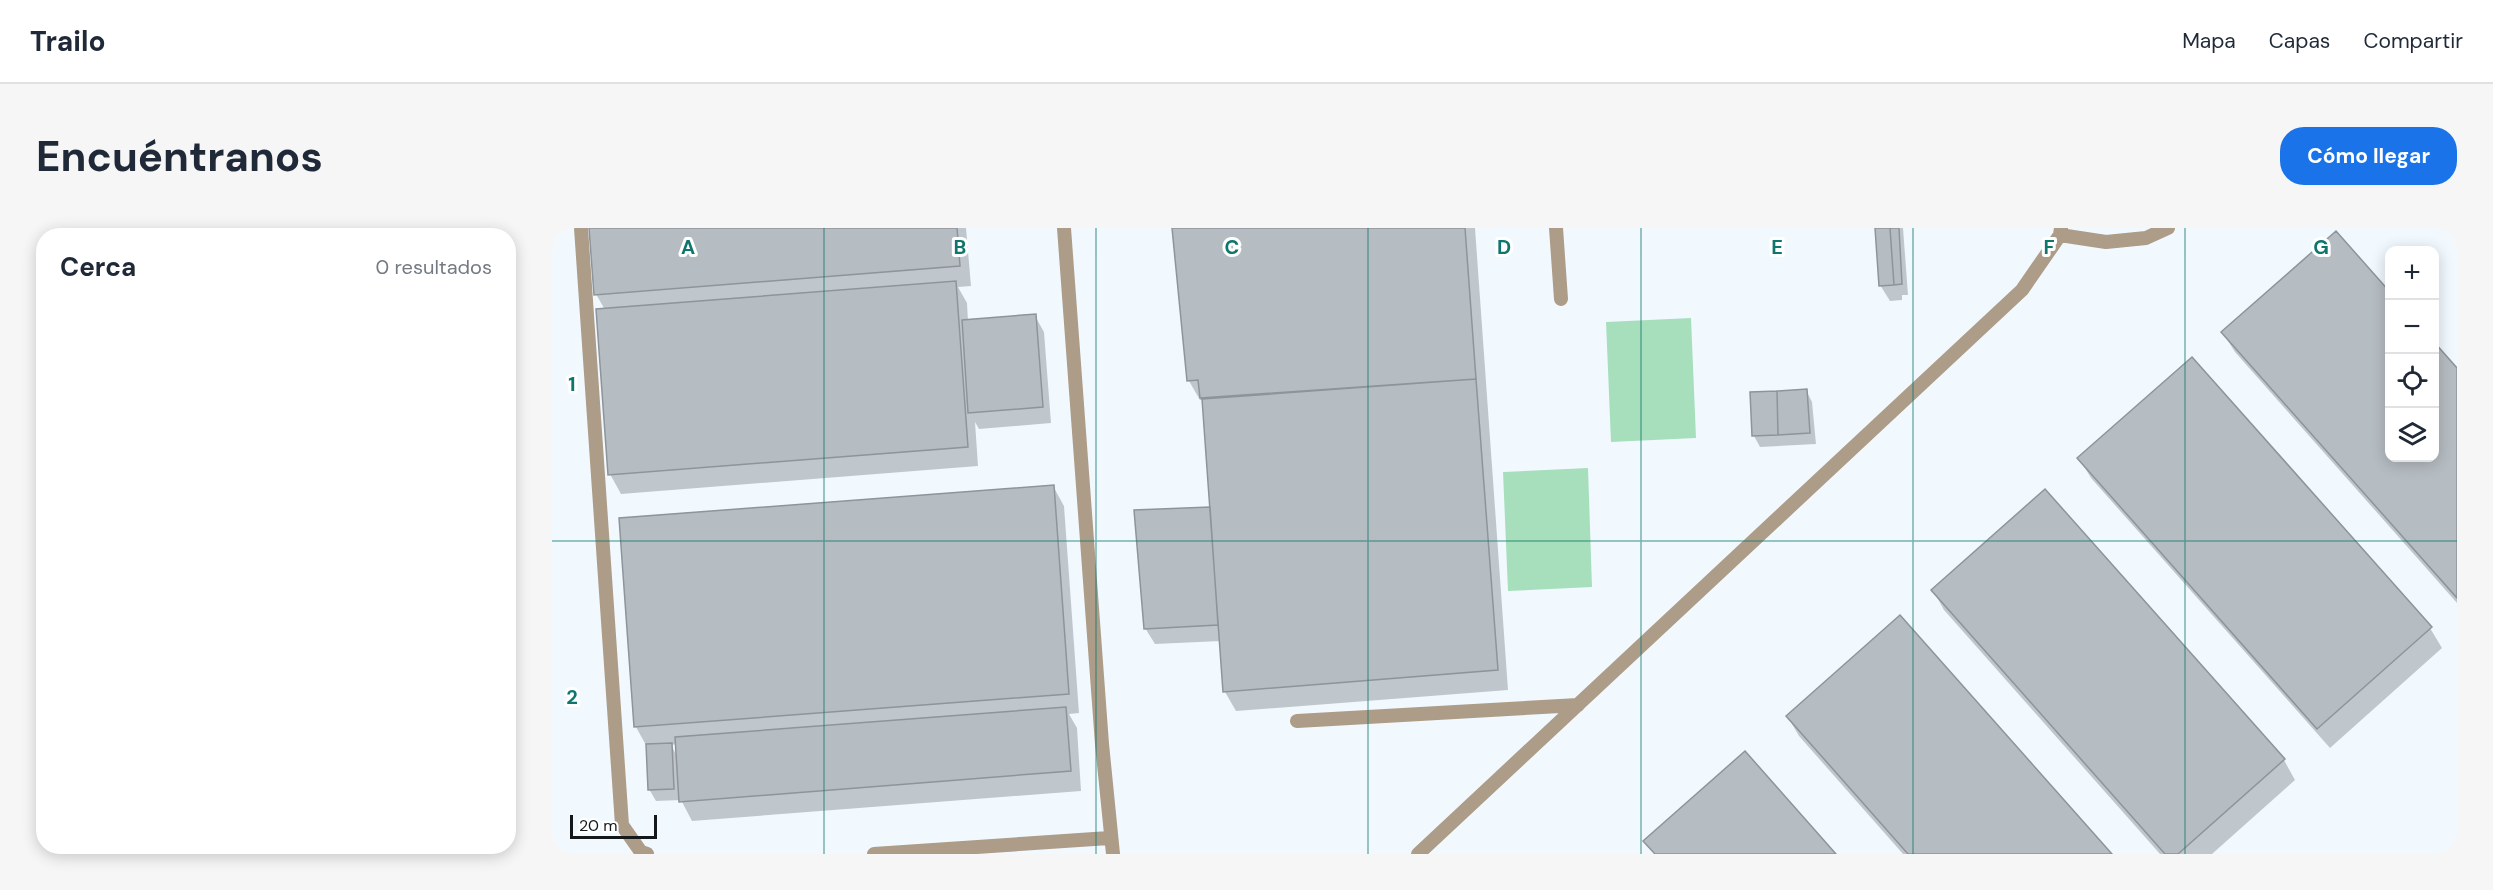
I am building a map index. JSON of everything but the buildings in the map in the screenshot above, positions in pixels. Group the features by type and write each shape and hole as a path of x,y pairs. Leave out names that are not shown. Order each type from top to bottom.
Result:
{"lane":[{"path":"581,228 622,825 641,852 647,854"},
{"path":"1064,228 1109,838 1113,854"},
{"path":"1556,228 1562,299"},
{"path":"1418,854 2022,290 2061,232 2106,242 2146,238 2168,228"},
{"path":"1297,720 1578,705"},
{"path":"874,854 1109,838"}],"green space":[{"path":"1691,318 1696,438 1611,442 1606,322"},
{"path":"1588,468 1592,587 1508,591 1503,472"}]}
